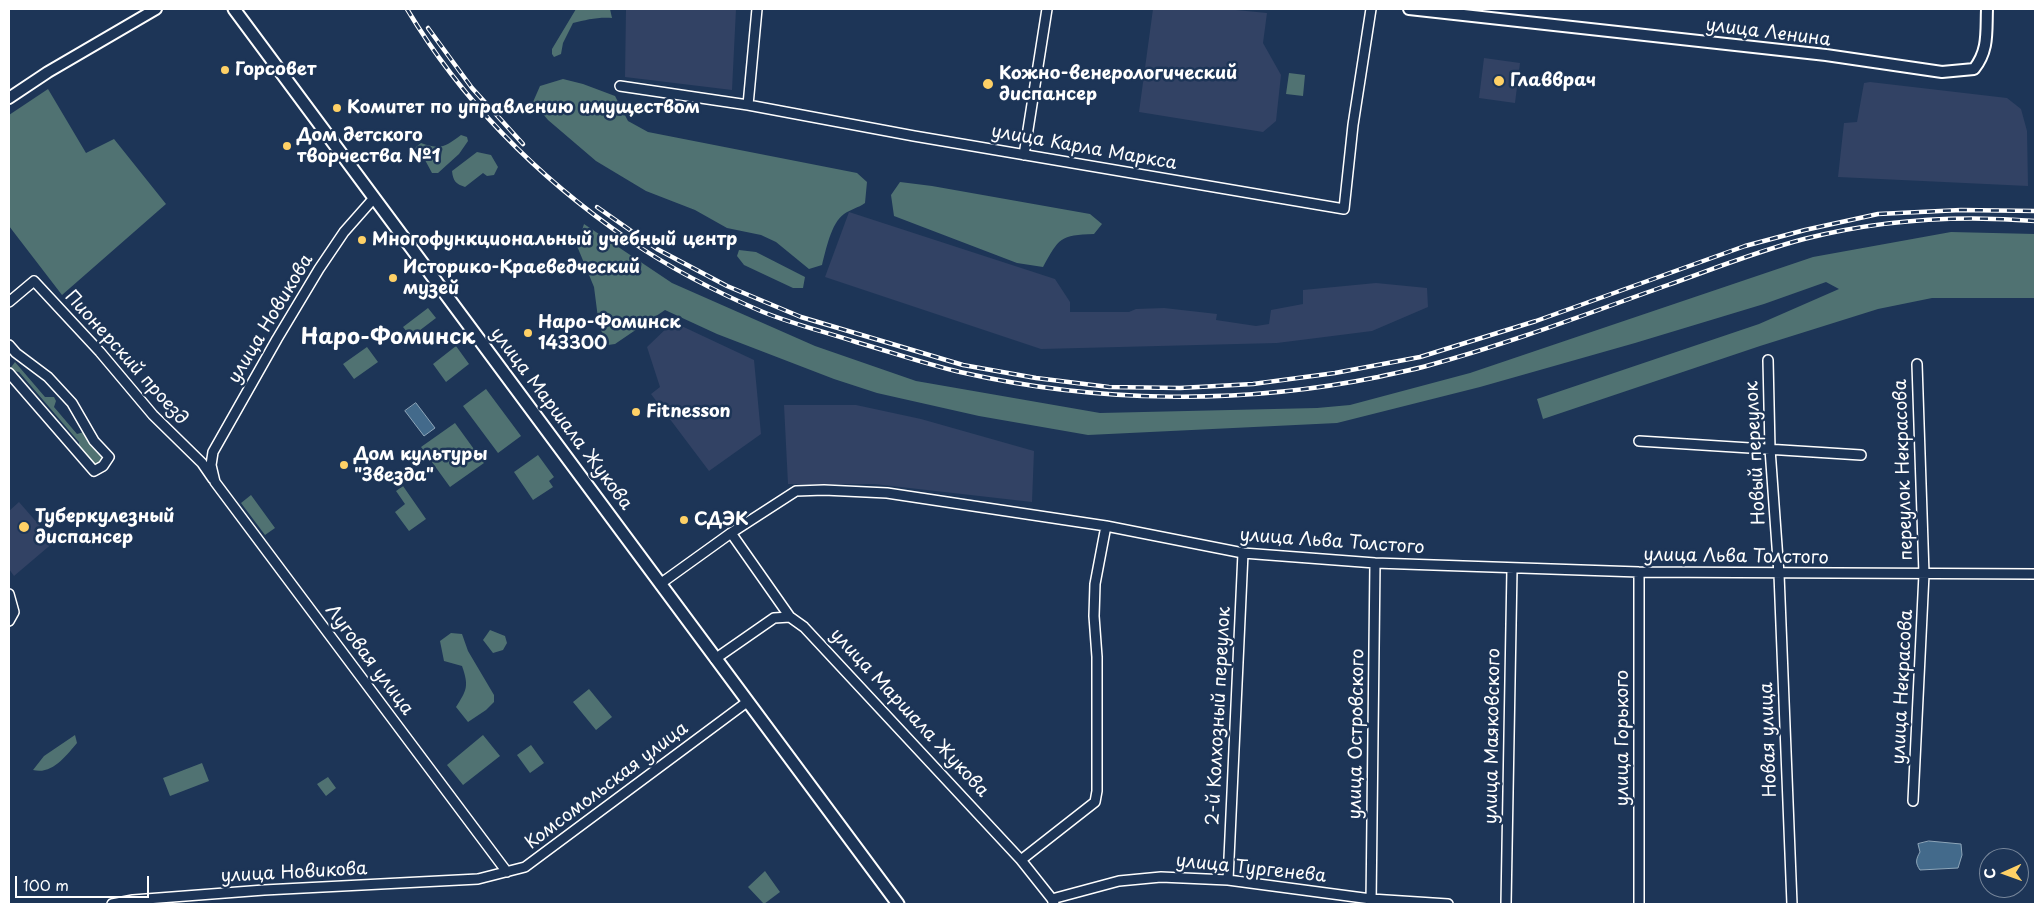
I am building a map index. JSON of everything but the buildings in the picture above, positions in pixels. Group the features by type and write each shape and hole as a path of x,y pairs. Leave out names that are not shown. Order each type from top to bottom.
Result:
{"main road":[{"name":"улица Маршала Жукова","path":"234,9 898,904"}],"street":[{"path":"9,98 48,72 156,9"},
{"path":"748,104 757,9"},
{"path":"1024,155 1047,9"},
{"name":"улица Карла Маркса","path":"620,86 748,104 914,136 1344,209 1371,9"},
{"name":"улица Ленина","path":"1410,9 1826,56 1942,72 1974,68 1985,52 1987,9"},
{"name":"улица Новикова","path":"211,465 213,452 276,339 344,232 374,198"},
{"name":"Пионерский проезд","path":"9,302 34,281 100,352 153,415 202,463 215,482"},
{"path":"9,345 16,353 48,377 72,403 94,441 109,457 103,466 94,471 9,373"},
{"name":"Новый переулок","path":"1768,360 1770,449 1780,574"},
{"name":"переулок Некрасова","path":"1917,364 1924,574"},
{"path":"1639,441 1860,455"},
{"name":"Луговая улица","path":"211,465 215,482 506,872"},
{"name":"улица Льва Толстого","path":"660,584 731,533 796,491 824,490 887,493 1106,526 1243,553 1375,563 1638,572 2035,574"},
{"path":"1020,860 1095,802 1097,782 1095,592 1106,526"},
{"name":"улица Маршала Жукова","path":"731,533 790,617 804,626 1020,860 1053,902"},
{"name":"2-й Колхозный переулок","path":"1228,880 1243,553"},
{"name":"улица Островского","path":"1371,902 1375,563"},
{"name":"улица Маяковского","path":"1506,904 1512,569"},
{"name":"улица Горького","path":"1638,572 1639,904"},
{"name":"Новая улица","path":"1780,574 1792,904"},
{"name":"улица Некрасова","path":"1913,801 1924,574"},
{"path":"9,594 14,612 9,621"},
{"path":"716,659 774,618 790,617"},
{"name":"Комсомольская улица","path":"478,879 525,867 747,702"},
{"name":"улица Тургенева","path":"1053,902 1119,881 1161,876 1228,880 1371,902 1448,904"},
{"name":"улица Новикова","path":"112,904 133,900 176,900 478,879"}],"shaded area":[{"path":"626,9 736,9 732,90 625,77"},
{"path":"1153,9 1226,9 1267,13 1263,43 1281,75 1276,121 1263,132 1139,112"},
{"name":"Главврач","path":"1484,58 1520,63 1515,103 1479,98"},
{"path":"1870,82 2007,98 2021,109 2027,131 2028,186 1838,177 1844,123 1857,122 1864,83"},
{"path":"849,212 1055,279 1070,302 1070,312 1129,312 1136,309 1164,308 1217,314 1216,320 1256,326 1269,324 1271,310 1303,304 1303,290 1376,283 1427,288 1428,307 1372,331 1277,343 1041,349 825,277"},
{"path":"673,322 754,360 761,434 709,471 651,394 660,387 647,347"},
{"path":"416,403 435,428 424,436 405,411"},
{"path":"784,405 856,405 921,419 1034,451 1032,502 874,484 788,484"},
{"name":"Туберкулезный диспансер","path":"19,502 54,542 14,576 9,569 9,511"},
{"path":"1929,841 1961,844 1962,855 1958,868 1920,870 1917,863 1920,852 1918,844"}],"green space":[{"path":"576,9 610,9 612,18 596,18 573,23 563,43 561,54 554,57 552,49"},
{"path":"1289,73 1305,75 1303,96 1286,94"},
{"path":"563,79 615,96 628,121 648,132 857,173 867,182 865,203 839,218 830,237 822,265 809,269 776,242 761,235 727,228 695,210 646,191 596,161 548,120 533,102 540,86"},
{"path":"48,89 86,153 114,139 166,204 62,295 9,226 9,115"},
{"path":"461,135 467,137 468,141 459,154 438,173 432,173 425,160 418,158 414,152 421,143 438,147 451,142"},
{"path":"477,152 491,155 498,167 494,175 487,176 483,173 465,187 459,185 454,180 452,171"},
{"path":"900,182 1090,214 1102,224 1094,234 1067,237 1062,240 1057,244 1043,267 1017,263 894,216 891,195"},
{"path":"584,224 672,283 815,346 916,381 1100,413 1317,408 1350,405 1470,373 1813,257 1951,232 2035,234 2035,298 1932,298 1878,309 1760,346 1543,419 1537,399 1759,324 1839,289 1826,282 1764,304 1635,343 1480,387 1337,423 1088,435 979,416 877,393 834,379 717,334 665,310 615,344 608,345 599,326 594,287 577,246"},
{"path":"739,250 756,252 805,277 803,288 793,288 744,265 737,256"},
{"path":"428,308 436,318 411,337 403,327"},
{"path":"456,346 469,364 446,382 433,364"},
{"path":"367,347 378,362 354,379 343,364"},
{"path":"15,362 45,397 54,397 56,401 54,407 77,434 84,432 102,454 99,464 95,466 79,450 79,442 19,372 9,370"},
{"path":"486,389 521,436 498,453 463,406"},
{"path":"455,423 484,463 450,487 421,447"},
{"path":"538,455 554,477 549,481 553,487 533,500 514,472"},
{"path":"403,486 426,519 409,531 395,512 405,504 396,491"},
{"path":"251,495 275,528 265,535 241,503"},
{"path":"490,630 505,636 507,643 503,650 493,653 483,640"},
{"path":"451,633 462,634 468,651 494,695 494,702 468,722 456,707 466,688 466,678 462,666 444,661 440,641"},
{"path":"589,689 612,717 596,730 573,702"},
{"path":"75,735 77,743 58,763 46,770 33,770 44,756"},
{"path":"483,735 500,756 463,785 447,765"},
{"path":"531,745 544,763 530,773 517,755"},
{"path":"202,763 209,781 170,796 163,778"},
{"path":"328,777 336,788 326,796 317,784"},
{"path":"765,871 780,892 764,904 748,887"}],"railway":[{"path":"407,9 452,75 505,136 564,191 596,216 629,240 677,270 745,304 797,324 947,369 1063,390 1116,395 1221,396 1326,386 1378,377 1490,347 1804,239 1890,223 1948,219 2035,221"},
{"path":"428,28 472,88 523,144"},
{"path":"597,207 657,249 727,286 801,317 963,365 1036,378 1109,387 1180,388 1253,384 1335,373 1420,357 1536,321 1745,246 1805,230 1878,214 1961,210 2035,211"}],"place":[{"name":"Горсовет","path":"225,70"},
{"name":"Главврач","path":"1499,81"},
{"name":"Кожно-венерологический диспансер","path":"988,84"},
{"name":"Комитет по управлению имуществом","path":"337,108"},
{"name":"Дом детского творчества №1","path":"287,146"},
{"name":"Многофункциональный учебный центр","path":"362,240"},
{"name":"Историко-Краеведческий музей","path":"393,278"},
{"name":"Наро-Фоминск 143300","path":"528,333"},
{"name":"Fitnesson","path":"636,412"},
{"name":"Дом культуры \"Звезда\"","path":"344,465"},
{"name":"СДЭК","path":"684,520"},
{"name":"Туберкулезный диспансер","path":"24,527"}],"district":[{"name":"Наро-Фоминск","path":"388,338"}]}
